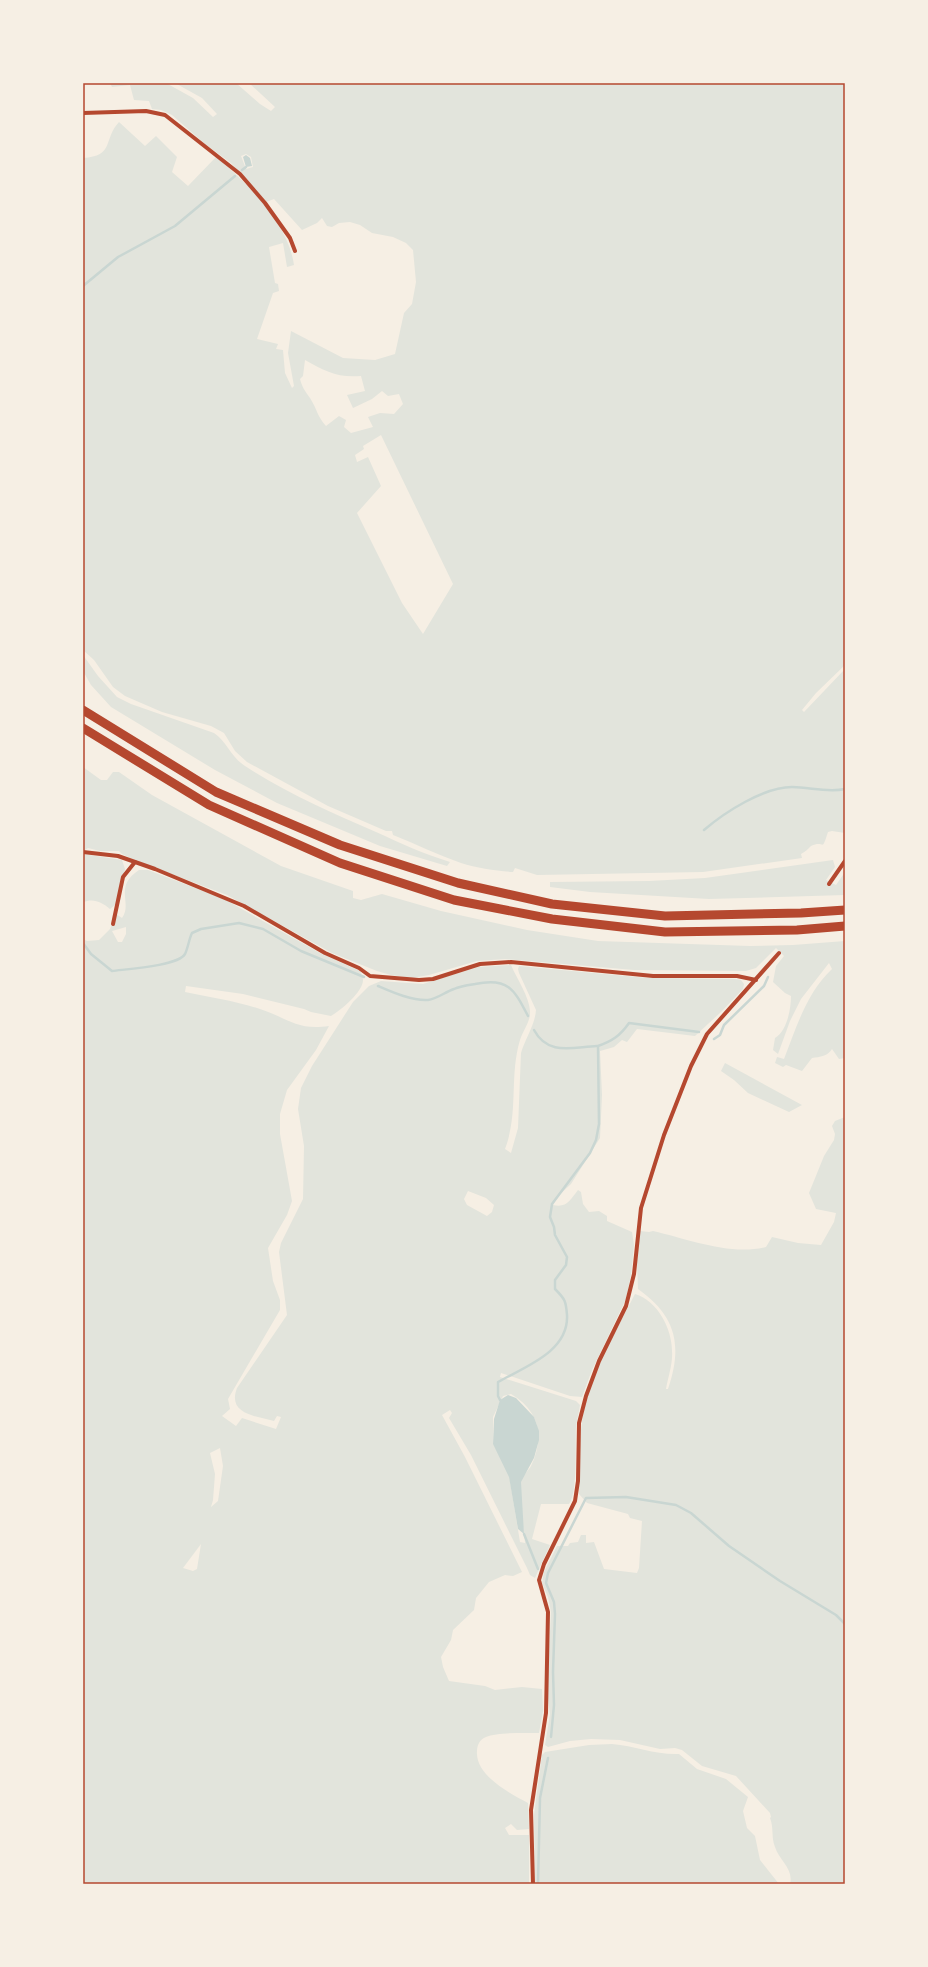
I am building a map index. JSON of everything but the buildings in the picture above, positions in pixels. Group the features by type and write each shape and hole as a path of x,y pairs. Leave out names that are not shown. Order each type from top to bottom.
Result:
{"highway":[{"path":"83,710 216,792 340,845 458,882 552,904 665,916 801,914 845,910"},
{"path":"83,728 209,805 340,863 454,900 552,919 665,932 797,930 845,926"}],"street":[{"path":"83,113 146,111 165,115 240,174 290,238 295,251"},
{"path":"83,852 118,856 244,906 325,953 359,968 370,976 419,980 433,979 480,964 511,962 653,976 737,976 756,980"},
{"path":"829,884 845,861"},
{"path":"113,924 123,877 135,862"},
{"path":"533,1884 531,1810 546,1713 548,1612 539,1580 540,1574 575,1501 578,1481 579,1423 586,1396 599,1361 626,1306 632,1288 641,1208 664,1135 693,1061 707,1034 779,953"}],"shaded area":[{"path":"110,83 166,83 193,98 213,117 217,114 202,98 175,83 236,83 260,104 271,111 275,107 249,83 845,83 845,665 816,693 802,710 804,712 845,669 845,833 832,831 828,832 822,845 815,844 811,846 801,854 802,858 703,872 537,875 515,868 513,872 480,868 444,857 393,835 392,831 386,831 328,806 247,762 235,751 224,733 211,726 162,712 125,696 113,687 94,660 83,650 83,158 93,157 100,154 104,150 114,128 119,122 145,146 156,136 177,157 172,172 188,186 216,157 241,179 265,205 284,234 294,265 287,267 283,243 269,247 275,283 278,284 279,291 273,293 257,339 278,344 276,349 283,350 285,373 292,388 294,386 288,353 291,331 343,358 375,360 395,354 404,313 412,304 416,282 413,250 406,243 393,237 372,233 360,225 350,222 339,223 332,227 327,226 322,218 317,223 302,230 274,199 266,202 231,163 205,144 172,115 161,110 152,109 149,101 134,100 130,85 112,87","holes":["246,154 251,157 253,167 246,169 241,156","305,360 338,375 361,376 365,391 347,395 353,408 372,399 382,391 388,396 399,394 403,404 394,414 380,413 368,417 373,427 351,433 344,427 346,420 339,416 326,426 303,387 300,379 303,376","381,435 453,584 423,634 402,603 357,513 381,486 368,457 357,462 355,455 364,449 363,446"]},
{"path":"246,155 250,158 252,166 246,167 243,157"},
{"path":"83,655 98,676 117,697 131,704 214,733 240,762 277,785 309,802 412,848 450,862 447,866 380,846 277,803 215,770 111,707 91,685 83,671"},
{"path":"83,767 101,780 107,780 113,772 119,772 152,795 281,866 353,891 353,898 361,900 382,894 441,911 527,930 598,941 750,946 793,945 845,941 845,1058 839,1059 832,1049 826,1055 812,1058 802,1071 786,1065 783,1067 775,1063 777,1057 784,1059 809,999 823,978 832,969 829,963 801,999 790,1021 778,1054 773,1050 775,1038 783,1030 788,1019 791,996 785,993 773,982 776,966 784,956 776,948 756,968 746,971 634,970 505,959 477,961 429,975 412,978 377,971 332,953 227,895 137,861 119,851 100,851 88,848 83,851"},
{"path":"83,854 122,860 125,869 116,904 110,909 98,901 91,900 83,902"},
{"path":"833,860 835,867 826,880 836,885 845,872 845,895 709,899 590,892 550,887 550,882 649,881 705,878"},
{"path":"139,870 148,870 224,899 320,953 360,971 363,979 362,985 356,995 346,1005 331,1016 243,994 186,986 185,992 251,1006 300,1025 309,1027 329,1026 316,1050 287,1090 280,1114 280,1134 292,1201 287,1215 268,1248 273,1281 280,1300 280,1310 228,1399 230,1409 222,1416 236,1426 242,1418 276,1429 281,1417 277,1416 274,1421 251,1415 239,1409 235,1397 237,1388 287,1315 279,1252 281,1243 303,1199 304,1146 298,1109 301,1088 312,1066 353,1002 369,986 381,981 423,984 478,967 511,965 525,994 529,1005 530,1015 520,1040 515,1067 512,1122 505,1149 511,1153 518,1128 521,1053 534,1021 536,1010 519,973 519,966 647,978 735,979 741,980 744,984 743,989 695,1036 637,1029 627,1042 622,1040 614,1047 600,1051 602,1095 600,1138 571,1184 558,1196 553,1205 558,1206 565,1204 578,1190 581,1192 583,1204 589,1212 599,1211 607,1216 607,1221 632,1232 634,1245 631,1275 626,1299 592,1370 582,1397 570,1396 501,1373 500,1377 576,1401 580,1405 576,1426 576,1467 572,1498 569,1504 541,1504 532,1539 550,1545 535,1578 530,1575 471,1455 449,1418 452,1413 450,1410 442,1415 465,1457 522,1572 513,1576 505,1575 489,1582 476,1598 474,1610 453,1630 451,1640 441,1657 443,1667 449,1681 485,1686 495,1690 522,1687 542,1689 543,1711 539,1733 491,1735 479,1742 477,1749 478,1760 481,1768 487,1775 503,1788 528,1803 529,1829 517,1830 511,1824 505,1828 509,1835 529,1835 529,1884 83,1884 83,939 87,941 99,940 110,929 116,914 122,918 126,907 125,889 131,876","holes":["126,927 126,934 122,942 118,942 112,931","468,1191 486,1198 494,1205 492,1212 487,1216 467,1205 464,1199","511,1394 520,1400 528,1408 537,1425 538,1445 531,1466 522,1479 519,1495 525,1543 520,1542 509,1475 493,1443 493,1417 503,1396","220,1448 223,1466 218,1501 211,1507 215,1474 210,1453","201,1544 197,1569 193,1571 183,1568"]},
{"path":"725,1063 802,1105 789,1112 748,1093 734,1080 721,1071"},
{"path":"845,1117 845,1884 790,1884 790,1874 777,1852 774,1843 770,1813 736,1776 702,1766 682,1750 675,1748 660,1749 620,1740 591,1739 570,1741 548,1747 545,1745 550,1714 547,1691 551,1612 548,1597 542,1583 544,1572 557,1546 568,1546 570,1543 578,1542 581,1535 586,1535 586,1543 594,1542 604,1569 637,1573 639,1568 642,1521 630,1518 628,1514 587,1503 579,1494 581,1430 588,1394 602,1359 635,1294 643,1298 657,1309 669,1334 672,1356 666,1389 668,1389 673,1373 675,1345 673,1333 668,1321 651,1299 638,1289 637,1262 640,1231 653,1231 724,1248 752,1249 766,1247 772,1237 798,1243 821,1245 834,1222 836,1213 816,1209 809,1193 824,1156 834,1140 835,1134 832,1126 835,1121"},
{"path":"508,1395 516,1398 534,1417 539,1431 539,1440 534,1458 521,1482 524,1534 518,1529 509,1477 493,1444 494,1419 500,1400"},
{"path":"612,1744 654,1752 679,1754 697,1769 726,1779 748,1797 743,1811 747,1828 755,1836 760,1860 779,1884 535,1884 534,1815 542,1755 545,1752 589,1745"}],"waterway":[{"path":"242,170 246,167"},
{"path":"83,286 118,257 175,226 235,176"},
{"path":"704,830 734,808 769,791 792,787 825,790 845,789"},
{"path":"83,943 91,954 112,971 140,968 163,964 180,958 185,954 192,933 201,929 239,923 263,929 301,951 364,977"},
{"path":"714,1039 720,1035 724,1025 764,986 768,977"},
{"path":"378,986 409,998 428,1000 461,986 495,982 509,987 514,992 528,1016"},
{"path":"500,1400 498,1396 498,1382 543,1357 553,1349 561,1339 566,1328 566,1306 563,1298 555,1289 555,1280 566,1265 567,1257 555,1235 550,1217 552,1204 590,1153 596,1140 599,1124 598,1046 615,1038 629,1023 699,1032"},
{"path":"534,1030 546,1044 553,1047 570,1048 597,1046"},
{"path":"551,1737 554,1705 553,1672 555,1614 554,1602 546,1583 548,1573 586,1498 626,1497 676,1505 691,1513 729,1546 780,1581 836,1615 845,1624"},
{"path":"524,1534 538,1569"},
{"path":"538,1884 540,1798 548,1758"}]}
